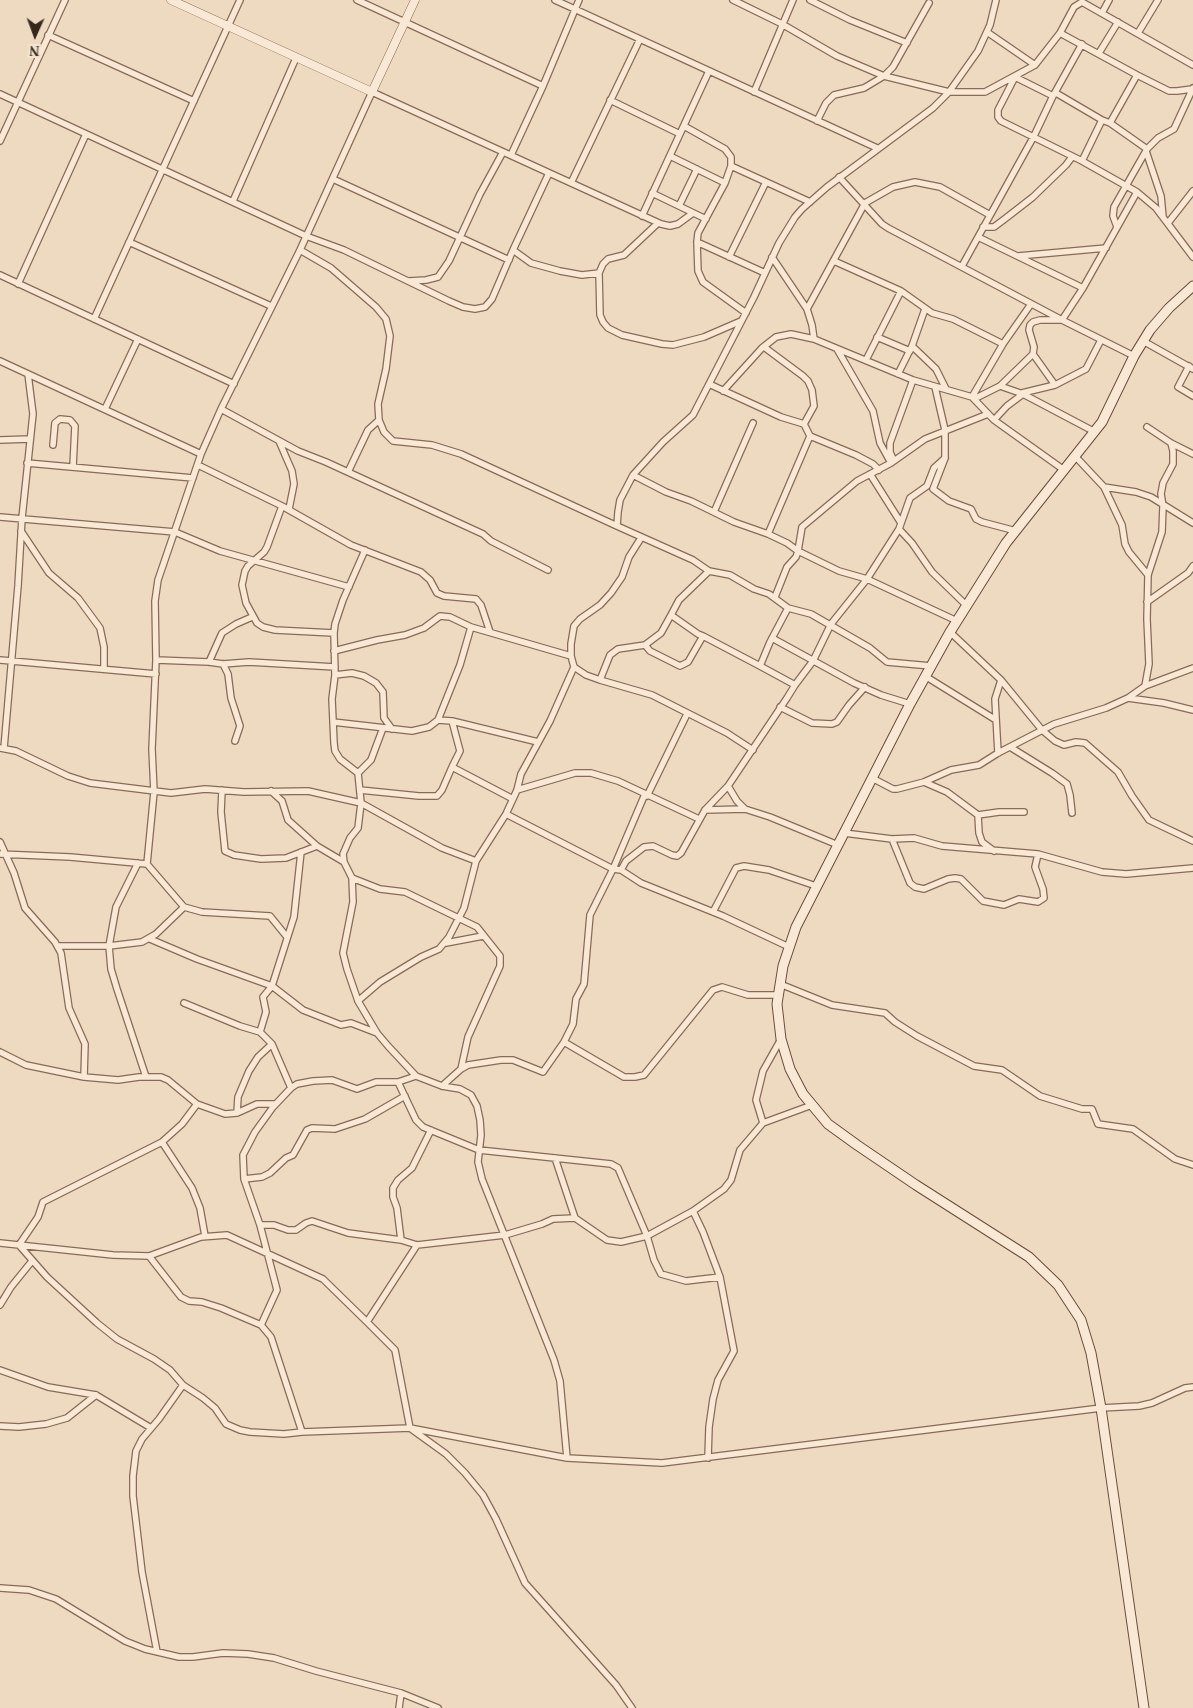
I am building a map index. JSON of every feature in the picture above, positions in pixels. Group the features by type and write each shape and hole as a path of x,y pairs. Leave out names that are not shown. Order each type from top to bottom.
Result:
{"main road":[{"path":"1144,1708 1101,1408 1091,1353 1081,1320 1058,1285 1030,1257 857,1145 828,1124 803,1094 790,1069 781,1040 778,1020 778,995 789,947 796,927 910,704 950,632 1006,543 1095,432 1110,407 1134,356 1150,330 1193,286"}],"street":[{"path":"0,141 65,0"},
{"path":"171,0 658,223 670,226 678,224 693,212"},
{"path":"94,319 240,0"},
{"path":"357,0 543,86"},
{"path":"148,864 154,792 154,763 152,754 156,674 156,592 158,580 193,478 221,409 300,250 415,0"},
{"path":"555,0 877,148"},
{"path":"510,156 543,86 579,0"},
{"path":"733,0 782,24 837,56 884,76 949,92 985,92 1035,65 1060,33 1074,7 1082,1 1193,66"},
{"path":"754,92 792,0"},
{"path":"810,0 855,22 907,43"},
{"path":"618,526 620,500 633,474 662,442 693,415 788,227 810,202 877,148 933,108 949,92 978,52 994,13 996,0"},
{"path":"1102,13 1109,0"},
{"path":"1138,33 1158,0"},
{"path":"817,121 826,103 834,95 864,88 884,76 898,61 929,3"},
{"path":"1099,53 1118,22"},
{"path":"987,32 1035,65"},
{"path":"1060,33 1137,75 1169,90 1177,91 1193,88"},
{"path":"48,35 194,101"},
{"path":"571,183 640,39"},
{"path":"962,266 1034,136 1082,44"},
{"path":"232,202 296,58"},
{"path":"642,216 709,72"},
{"path":"1110,123 1137,75"},
{"path":"1015,77 1055,94 1110,123 1147,150 1161,196 1163,217"},
{"path":"1015,77 998,110 998,117 1001,121 1082,161 1137,192 1156,208 1193,257"},
{"path":"1117,227 1113,212 1126,186 1147,150 1158,138 1174,129 1193,88"},
{"path":"0,94 306,236 344,250 463,306 475,309 485,307 492,299 512,250 549,173"},
{"path":"610,100 680,134"},
{"path":"1082,161 1102,120"},
{"path":"684,126 725,149 731,156 731,166 725,183 698,233 696,242 698,271 701,279 746,313"},
{"path":"18,284 86,134"},
{"path":"408,281 438,277 449,261 480,194 503,152"},
{"path":"670,156 725,183"},
{"path":"983,227 994,227 1006,218 1066,165 1072,156"},
{"path":"731,166 810,202"},
{"path":"679,206 697,169"},
{"path":"840,177 882,224 888,228 1134,356"},
{"path":"333,179 509,260"},
{"path":"729,257 766,182"},
{"path":"807,310 864,203 893,187 915,182 940,186 990,215"},
{"path":"1168,223 1193,191"},
{"path":"1062,320 1083,288 1137,192"},
{"path":"652,193 706,219"},
{"path":"658,223 624,255 605,261 599,273 600,314 608,328 622,335 672,345 704,337 742,321"},
{"path":"978,237 1083,288"},
{"path":"129,242 271,306"},
{"path":"696,242 765,273"},
{"path":"1018,256 1106,248"},
{"path":"300,250 331,268 376,307 386,319 390,336 386,369 378,404 379,420 384,432 393,441 432,445 461,454 641,538 693,560 709,571 730,575 754,589 775,597 788,608 811,614 873,650 887,662 931,666"},
{"path":"512,250 531,263 560,271 582,275 599,273"},
{"path":"772,257 807,310 814,340"},
{"path":"834,260 901,291 932,313 953,319 1003,344"},
{"path":"0,275 234,384"},
{"path":"866,360 901,291"},
{"path":"973,398 1003,344 1031,304"},
{"path":"898,374 911,348 925,309"},
{"path":"1055,385 1034,354 1029,330 1031,323 1040,320 1062,320"},
{"path":"723,391 776,336 784,334 800,335 913,380 973,398 994,420 1064,470"},
{"path":"877,337 911,348 936,369 946,390"},
{"path":"105,409 138,339"},
{"path":"994,420 1022,393 1055,385 1086,369 1101,340"},
{"path":"1143,341 1191,368 1178,386 1193,396"},
{"path":"764,347 808,381 812,390 814,406 804,424"},
{"path":"836,348 873,411 880,443 893,462"},
{"path":"973,398 1000,386 1034,354"},
{"path":"0,361 202,454"},
{"path":"28,374 33,408 2,748 16,751 40,764 81,781 171,793 205,789 271,792 308,791 361,803 442,848 476,861"},
{"path":"893,462 890,443 913,380"},
{"path":"709,384 781,417 804,424 810,436 862,458 879,470"},
{"path":"1000,386 1022,393 1095,432"},
{"path":"935,387 945,430 945,458 933,489 950,501 971,509 976,519 1016,531"},
{"path":"221,409 279,442 482,534 491,541 548,570"},
{"path":"775,597 787,567 796,557 802,527 857,481 893,462 919,442 988,414"},
{"path":"53,445 55,423 60,419 70,420 75,426 73,467"},
{"path":"348,472 368,430 379,420"},
{"path":"714,512 753,423"},
{"path":"1147,427 1171,443 1193,454"},
{"path":"768,534 810,436"},
{"path":"0,440 29,439"},
{"path":"279,442 292,471 294,484 286,508 267,547 245,572 242,585 246,603 257,623 264,627 275,630 334,633"},
{"path":"1145,686 1149,664 1148,575 1162,532 1162,494 1164,483 1173,464 1171,443"},
{"path":"1075,456 1104,487 1122,525 1129,552 1148,575"},
{"path":"621,870 626,861 644,847 653,846 677,856 681,854 705,810 728,786 780,706 813,661 831,624 867,579 900,526 910,498 927,486 934,468 945,458"},
{"path":"27,463 193,478"},
{"path":"198,465 286,508 351,545 421,572 430,580 436,593 444,596 476,599 481,605 490,632"},
{"path":"633,474 666,492 691,501 734,522 768,534 839,571 867,579 957,621"},
{"path":"870,474 900,526 932,572 966,605"},
{"path":"1104,487 1136,492 1151,497 1193,523"},
{"path":"0,517 175,532 220,551 349,586"},
{"path":"21,531 49,572 78,598 100,628 104,647 104,669"},
{"path":"358,1001 380,982 421,956 439,949 446,943 460,918 476,861 506,814 517,790 521,774 550,721 574,667 571,656 571,637 574,626 584,615 600,605 611,593 622,577 629,557 641,538"},
{"path":"365,550 338,613 334,633 335,675 332,699 335,751 340,759 358,772 361,803 358,828 344,850 344,862 352,878 354,902 343,953 346,969 358,1001 377,1033 416,1076 442,1086 460,1089 471,1095 476,1106 480,1120 481,1135 478,1162 482,1179 554,1360 560,1381 567,1458"},
{"path":"1147,602 1188,573 1193,566"},
{"path":"600,680 610,655 618,649 644,645 661,634 678,600 709,571"},
{"path":"760,666 788,608"},
{"path":"671,615 698,634 795,684"},
{"path":"209,662 222,633 252,616"},
{"path":"334,651 405,635 424,628 440,616 450,617 471,626 571,656"},
{"path":"333,722 412,731 429,727 438,720 460,665 471,626"},
{"path":"950,632 1001,680 1042,730 1060,744 1085,743 1118,772 1132,796 1150,820 1193,841"},
{"path":"644,645 650,651 680,666 688,662 703,636"},
{"path":"772,638 881,695 910,704"},
{"path":"0,660 156,674"},
{"path":"156,660 223,664 249,662 334,667"},
{"path":"223,664 228,674 231,698 240,726 235,741"},
{"path":"574,667 586,675 642,691 664,701 727,733 753,750"},
{"path":"872,778 893,789 924,782 952,770 979,765 1054,724 1106,708 1128,698 1145,686 1193,668"},
{"path":"335,675 352,673 364,676 376,683 383,692 384,718 392,728"},
{"path":"925,676 996,720"},
{"path":"998,753 995,700 1001,680"},
{"path":"780,706 812,723 832,724 837,722 865,687"},
{"path":"1128,698 1193,710"},
{"path":"442,1086 468,1065 513,1060 543,1072 564,1042 573,1024 576,999 584,984 590,914 613,869 646,795 687,714"},
{"path":"438,720 452,721 538,742"},
{"path":"360,790 437,796 442,790 460,751 452,721"},
{"path":"358,772 371,760 383,728"},
{"path":"1010,747 1067,784 1072,813"},
{"path":"452,767 513,799"},
{"path":"517,790 575,774 591,772 618,781 699,819"},
{"path":"924,782 947,792 978,815 999,812 1024,812"},
{"path":"728,786 737,801 745,809"},
{"path":"222,790 220,812 225,851 234,855 261,859 286,858 317,846"},
{"path":"271,792 282,801 288,820 317,846 344,862"},
{"path":"705,810 745,809 770,817 838,845"},
{"path":"506,814 613,869 621,870 641,883 713,912 789,947"},
{"path":"978,815 979,833 982,842 994,851"},
{"path":"844,833 892,838 914,838 942,846 1038,854 1102,872 1126,874 1193,868"},
{"path":"892,838 910,883 915,887 924,888 948,879 961,879 983,901 1004,905 1019,899 1038,902 1044,898 1043,888 1035,867 1038,854"},
{"path":"0,842 7,854 25,908 58,946 61,953 69,1008 85,1044 84,1078"},
{"path":"260,1032 266,1012 263,997 272,986 294,917 301,852"},
{"path":"0,854 70,857 148,864 184,907 202,912 270,916 287,937"},
{"path":"138,863 116,907 108,946 115,982 146,1077"},
{"path":"713,912 736,868 744,866 770,870 816,886"},
{"path":"352,878 380,889 405,892 460,918 477,927 500,956 500,966 468,1037 461,1069"},
{"path":"58,946 108,946 142,942 150,939 184,907"},
{"path":"446,943 483,936"},
{"path":"150,939 197,959 272,986 303,1010 341,1026 352,1023 377,1033"},
{"path":"780,984 832,1005 885,1013 917,1036 974,1066 1002,1070 1040,1096 1082,1109 1092,1109 1098,1124 1133,1129 1175,1158 1193,1165"},
{"path":"564,1042 624,1077 635,1077 644,1075 713,990 722,987 748,994 778,995"},
{"path":"184,1003 240,1026 260,1032 272,1044 291,1088"},
{"path":"763,1123 756,1100 763,1071 781,1040"},
{"path":"237,1113 238,1097 249,1071 258,1057 272,1044"},
{"path":"0,1052 26,1065 84,1078 118,1080 161,1077 168,1080 196,1104 217,1112 231,1114 257,1104 275,1104"},
{"path":"261,1325 277,1290 260,1225 244,1179 243,1155 255,1132 275,1104 291,1088 303,1082 332,1080 357,1089 376,1082 398,1082 416,1076"},
{"path":"398,1082 416,1120 423,1127 479,1150 611,1164 618,1168 647,1236 660,1274 686,1281 720,1277"},
{"path":"244,1179 262,1177 270,1173 293,1154 307,1130 312,1128 335,1129 365,1119 404,1096"},
{"path":"19,1245 38,1217 44,1202 162,1142 182,1124 196,1104"},
{"path":"260,1225 274,1225 288,1230 296,1230 306,1223 312,1222 348,1233 401,1240 417,1245 504,1235 553,1219 574,1218 607,1240 621,1242 647,1236 693,1211 724,1189 731,1180 740,1150 763,1123 812,1105"},
{"path":"401,1240 393,1188 398,1180 412,1168 431,1130"},
{"path":"162,1142 192,1188 200,1208 205,1236"},
{"path":"555,1158 574,1218"},
{"path":"693,1211 720,1277 734,1351 718,1380 713,1399 708,1427 708,1458"},
{"path":"0,1243 113,1255 149,1256 205,1236 227,1235 323,1279 395,1350 410,1428 446,1454 483,1495 496,1519 525,1584 616,1686 632,1708"},
{"path":"19,1245 32,1261 97,1323 117,1339 170,1370 183,1385 209,1403 226,1424 250,1432 284,1434 410,1428 567,1458 662,1463 1152,1403 1185,1388 1193,1387"},
{"path":"367,1322 417,1245"},
{"path":"149,1256 181,1297 189,1301 202,1302 222,1308 261,1325 272,1337 302,1432"},
{"path":"0,1305 32,1261"},
{"path":"0,1370 48,1387 96,1395 150,1428"},
{"path":"157,1652 142,1572 133,1476 136,1451 150,1428 159,1419 183,1385"},
{"path":"0,1426 19,1427 46,1424 67,1418 96,1395"},
{"path":"0,1588 29,1590 56,1599 125,1641 157,1652 179,1657 223,1653 274,1658 401,1693 438,1708"},
{"path":"399,1708 401,1693"}]}
